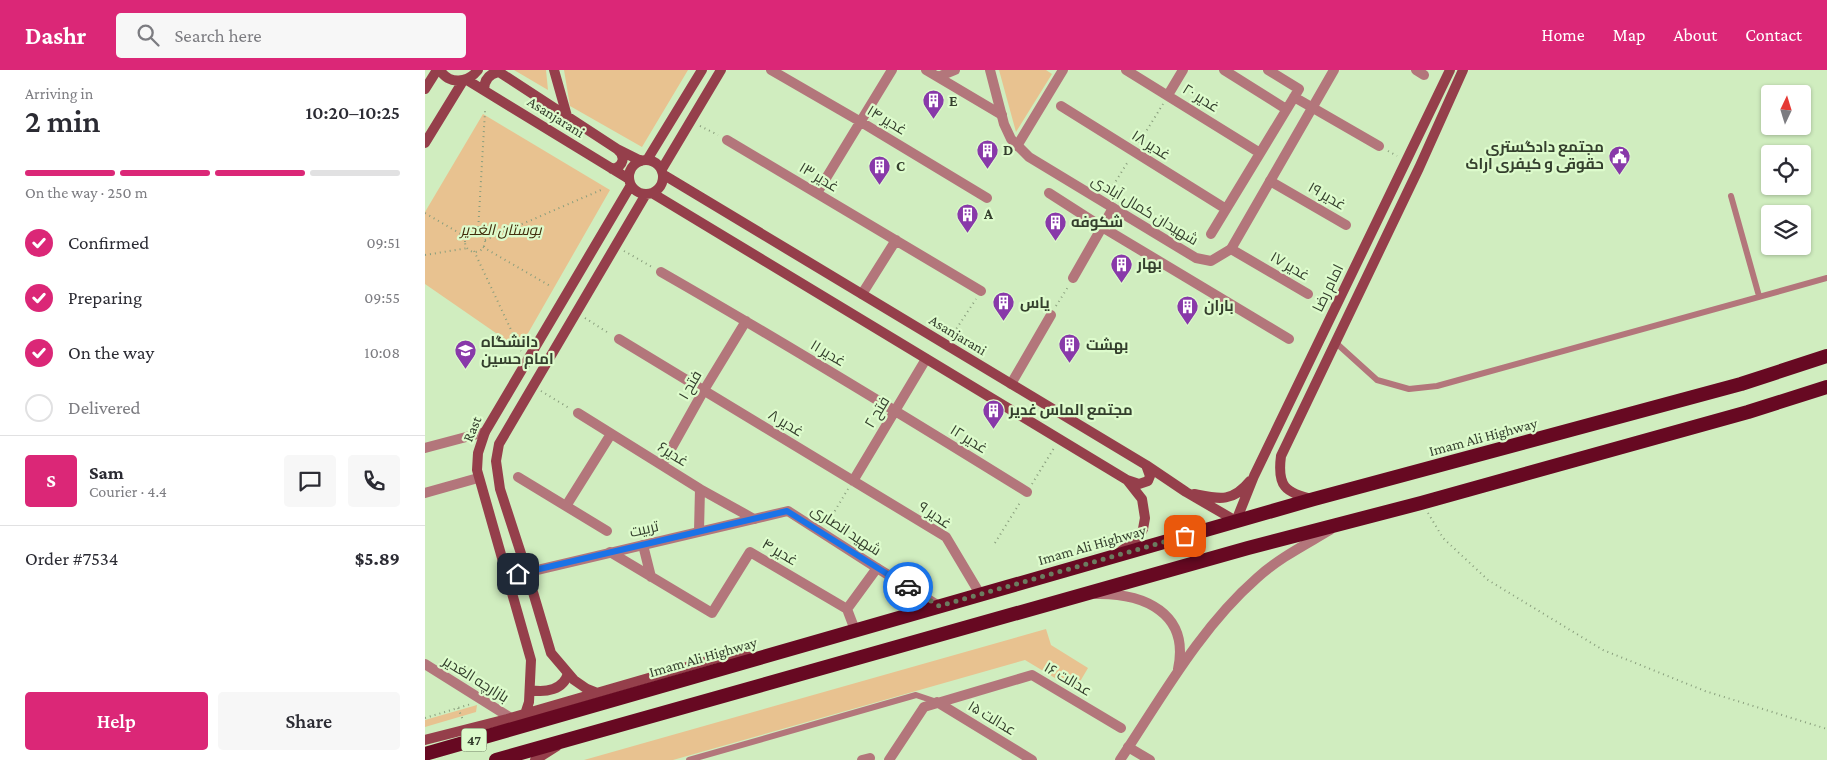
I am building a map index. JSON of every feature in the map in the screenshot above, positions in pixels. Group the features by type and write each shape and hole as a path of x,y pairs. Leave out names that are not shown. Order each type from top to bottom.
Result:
{"highway":[{"name":"Imam Ali Highway","path":"425,754 1314,499 1741,384 1827,356"},
{"name":"47","path":"496,760 1339,524 1738,415 1827,387"}],"main road":[{"name":"Asanjarani","path":"438,70 448,78 465,80 484,90 613,169 630,182"},
{"path":"425,89 438,70"},
{"path":"425,143 465,80 473,76 478,70"},
{"path":"554,70 567,116"},
{"path":"702,70 644,160 632,168 630,182 640,193 649,194 1127,480 1139,484 1148,481 1150,476 1146,466"},
{"path":"649,194 661,186 663,172 721,70"},
{"name":"امام رضا","path":"1237,521 1254,476 1450,70"},
{"name":"امام رضا","path":"1314,499 1292,494 1282,483 1279,471 1281,456 1419,168 1463,70"},
{"name":"Asanjarani","path":"497,71 617,149 644,160"},
{"path":"484,90 488,76 497,71"},
{"path":"613,169 621,165 623,161 623,156 617,149"},
{"path":"644,160 658,164 663,172"},
{"name":"Asanjarani","path":"663,172 1186,492 1237,521"},
{"name":"Rast","path":"525,714 529,702 531,660 478,478 478,453 485,432 630,182"},
{"name":"Rast","path":"597,693 587,690 569,674 551,653 500,489 496,461 499,444 615,246 649,194"},
{"path":"1274,435 1278,442 1287,441"},
{"path":"1186,492 1219,499 1227,498 1242,490 1254,476"},
{"path":"1117,555 1138,540 1145,518 1142,499 1127,480"},
{"path":"425,740 511,718 729,655 760,657"},
{"path":"530,690 538,692 555,689 563,684 569,674"},
{"path":"535,760 565,741"}],"street":[{"name":"غدیر ۱۴","path":"771,70 987,198"},
{"path":"817,193 892,70"},
{"path":"926,70 1001,116"},
{"path":"938,77 955,70"},
{"name":"شهیدان کمال آبادی","path":"990,70 1001,116 1011,139 1029,157 1196,258 1211,261 1231,249"},
{"path":"1017,146 1063,70"},
{"name":"غدیر ۲۰","path":"1126,70 1260,153"},
{"path":"1168,96 1183,70"},
{"path":"1224,70 1286,109"},
{"path":"1268,70 1312,108 1379,146"},
{"path":"1231,249 1334,70"},
{"path":"1211,234 1296,93"},
{"name":"غدیر ۱۸","path":"1061,106 1226,209"},
{"name":"غدیر ۱۳","path":"727,140 981,291"},
{"name":"غدیر ۱۹","path":"1270,181 1346,225"},
{"path":"1049,193 1102,227 1289,339"},
{"path":"1073,278 1113,208"},
{"path":"862,294 896,240"},
{"name":"غدیر ۱۷","path":"1231,249 1308,294"},
{"name":"غدیر ۱۱","path":"661,272 895,411"},
{"path":"1011,384 1051,315"},
{"name":"فتح ۱","path":"662,465 704,390 746,321"},
{"name":"غدیر ۸","path":"619,339 853,481"},
{"name":"فتح ۲","path":"853,481 926,359"},
{"name":"غدیر ۱۲","path":"895,411 1027,492"},
{"name":"غدیر۶","path":"578,413 700,489 754,518"},
{"path":"425,448 485,432"},
{"path":"566,506 611,434"},
{"path":"518,477 607,531"},
{"path":"425,493 478,478"},
{"name":"غدیر ۹","path":"853,481 946,537 980,594"},
{"path":"699,531 700,489"},
{"name":"تربیت","path":"508,577 787,511"},
{"name":"شهید انصاری","path":"787,511 939,606"},
{"path":"1120,760 1191,652 1241,592 1291,552 1339,524"},
{"path":"643,545 651,577"},
{"name":"غدیر ۴","path":"610,552 712,613 750,552 847,609"},
{"path":"855,630 847,609 877,568"},
{"path":"1089,594 1121,595 1149,604 1162,612 1175,628 1181,642 1178,673"},
{"name":"بازارچه الغدیر","path":"425,664 511,718"},
{"name":"عدالت ۱۶","path":"937,702 1032,675 1121,728"},
{"path":"889,760 924,707 937,702"},
{"name":"عدالت ۱۵","path":"937,702 1032,760"},
{"path":"1128,747 1150,760"}],"lane":[{"path":"1731,196 1759,296"},
{"path":"1335,342 1377,380 1409,389 1437,386 1827,278"},
{"path":"689,760 916,695 937,702"}],"path":[{"path":"478,232 485,111"},
{"path":"691,121 727,140"},
{"path":"1379,146 1406,161"},
{"path":"485,240 601,190"},
{"path":"425,213 466,238"},
{"path":"478,232 483,235 485,240 483,248 479,251 474,251 468,248 465,243 466,238 471,233 478,232"},
{"path":"615,246 661,272"},
{"path":"425,255 468,248"},
{"path":"483,248 550,286"},
{"path":"474,251 520,350 530,356"},
{"path":"1051,315 1073,278"},
{"path":"946,345 981,291"},
{"name":"غدیر ۱۷","path":"1308,294 1334,309"},
{"path":"576,313 619,339"},
{"path":"533,386 578,413"},
{"path":"822,533 853,481"},
{"path":"1421,503 1443,538 1488,580 1603,650 1705,691 1827,729"},
{"path":"425,718 484,701"},
{"path":"458,708 463,721"}],"green space":[{"path":"514,70 546,70 548,90"},
{"path":"564,70 688,70 642,147 570,106"},
{"path":"999,70 1046,70 1052,74 1016,132"},
{"name":"بوستان الغدیر","path":"483,114 610,190 519,349 425,284 425,212"},
{"path":"1046,629 1051,645 1088,668 1075,690 1025,660 673,760 584,760"},
{"path":"477,705 476,712 425,727 425,720"}],"way so far":[{"path":"908,587 939,606 1185,536"}],"place":[{"name":"E","path":"933,120"},
{"name":"D","path":"987,169"},
{"name":"مجتمع دادگستری حقوقی و کیفری اراک","path":"1620,175"},
{"name":"C","path":"880,185"},
{"name":"A","path":"968,233"},
{"name":"شکوفه","path":"1055,241"},
{"name":"بهار","path":"1121,283"},
{"name":"یاس","path":"1004,322"},
{"name":"باران","path":"1188,325"},
{"name":"بهشت","path":"1070,364"},
{"name":"دانشگاه امام حسین","path":"465,370"},
{"name":"مجتمع الماس غدیر","path":"993,429"}],"route":[{"path":"518,574 787,511 908,587"}]}
